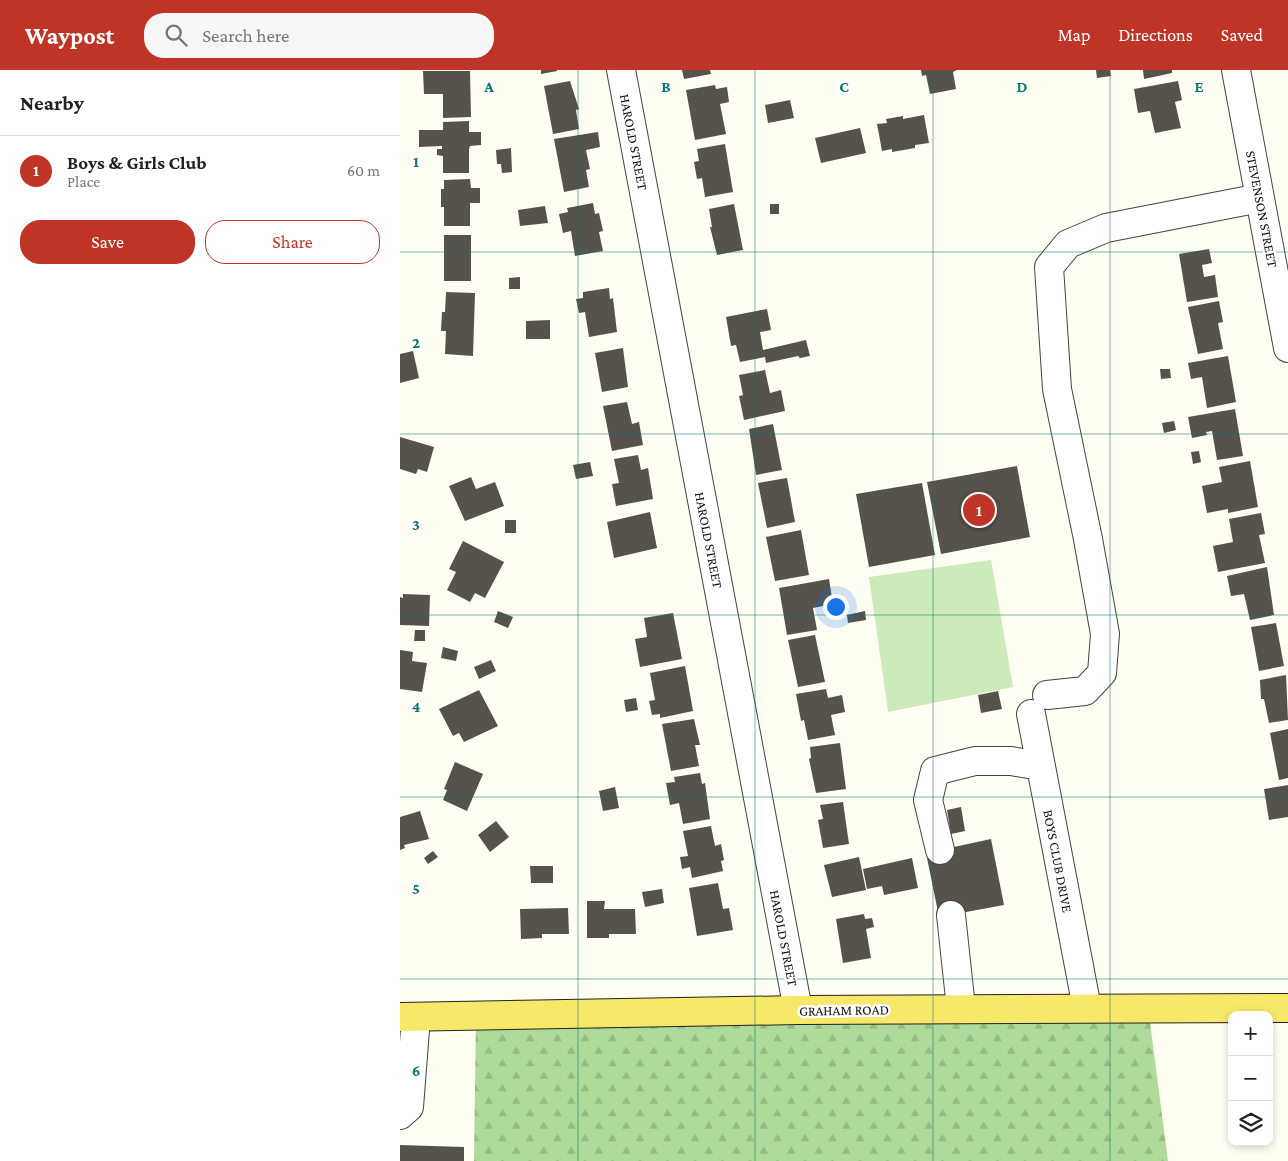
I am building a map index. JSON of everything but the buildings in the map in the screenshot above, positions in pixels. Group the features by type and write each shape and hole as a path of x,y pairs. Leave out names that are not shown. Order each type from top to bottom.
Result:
{"main road":[{"name":"GRAHAM ROAD","path":"408,1017 961,1008 1288,1008"}],"street":[{"name":"HAROLD STREET","path":"620,70 798,1010"},
{"name":"STEVENSON STREET","path":"1236,70 1288,348"},
{"name":"BOYS CLUB DRIVE","path":"1087,1008 1040,766 1039,704 1085,692 1102,673 1105,634 1088,539 1057,389 1050,267 1068,244 1106,228 1260,198"},
{"path":"940,850 928,800 935,771 975,761 1011,761 1040,766"},
{"path":"951,915 961,1008"},
{"path":"400,1115 409,1107 408,1017"}],"green space":[{"path":"991,560 1013,687 888,712 869,577"},
{"path":"1148,1007 1168,1161 474,1161 476,1016"}],"place":[{"name":"Boys & Girls Club","path":"979,510"}]}
